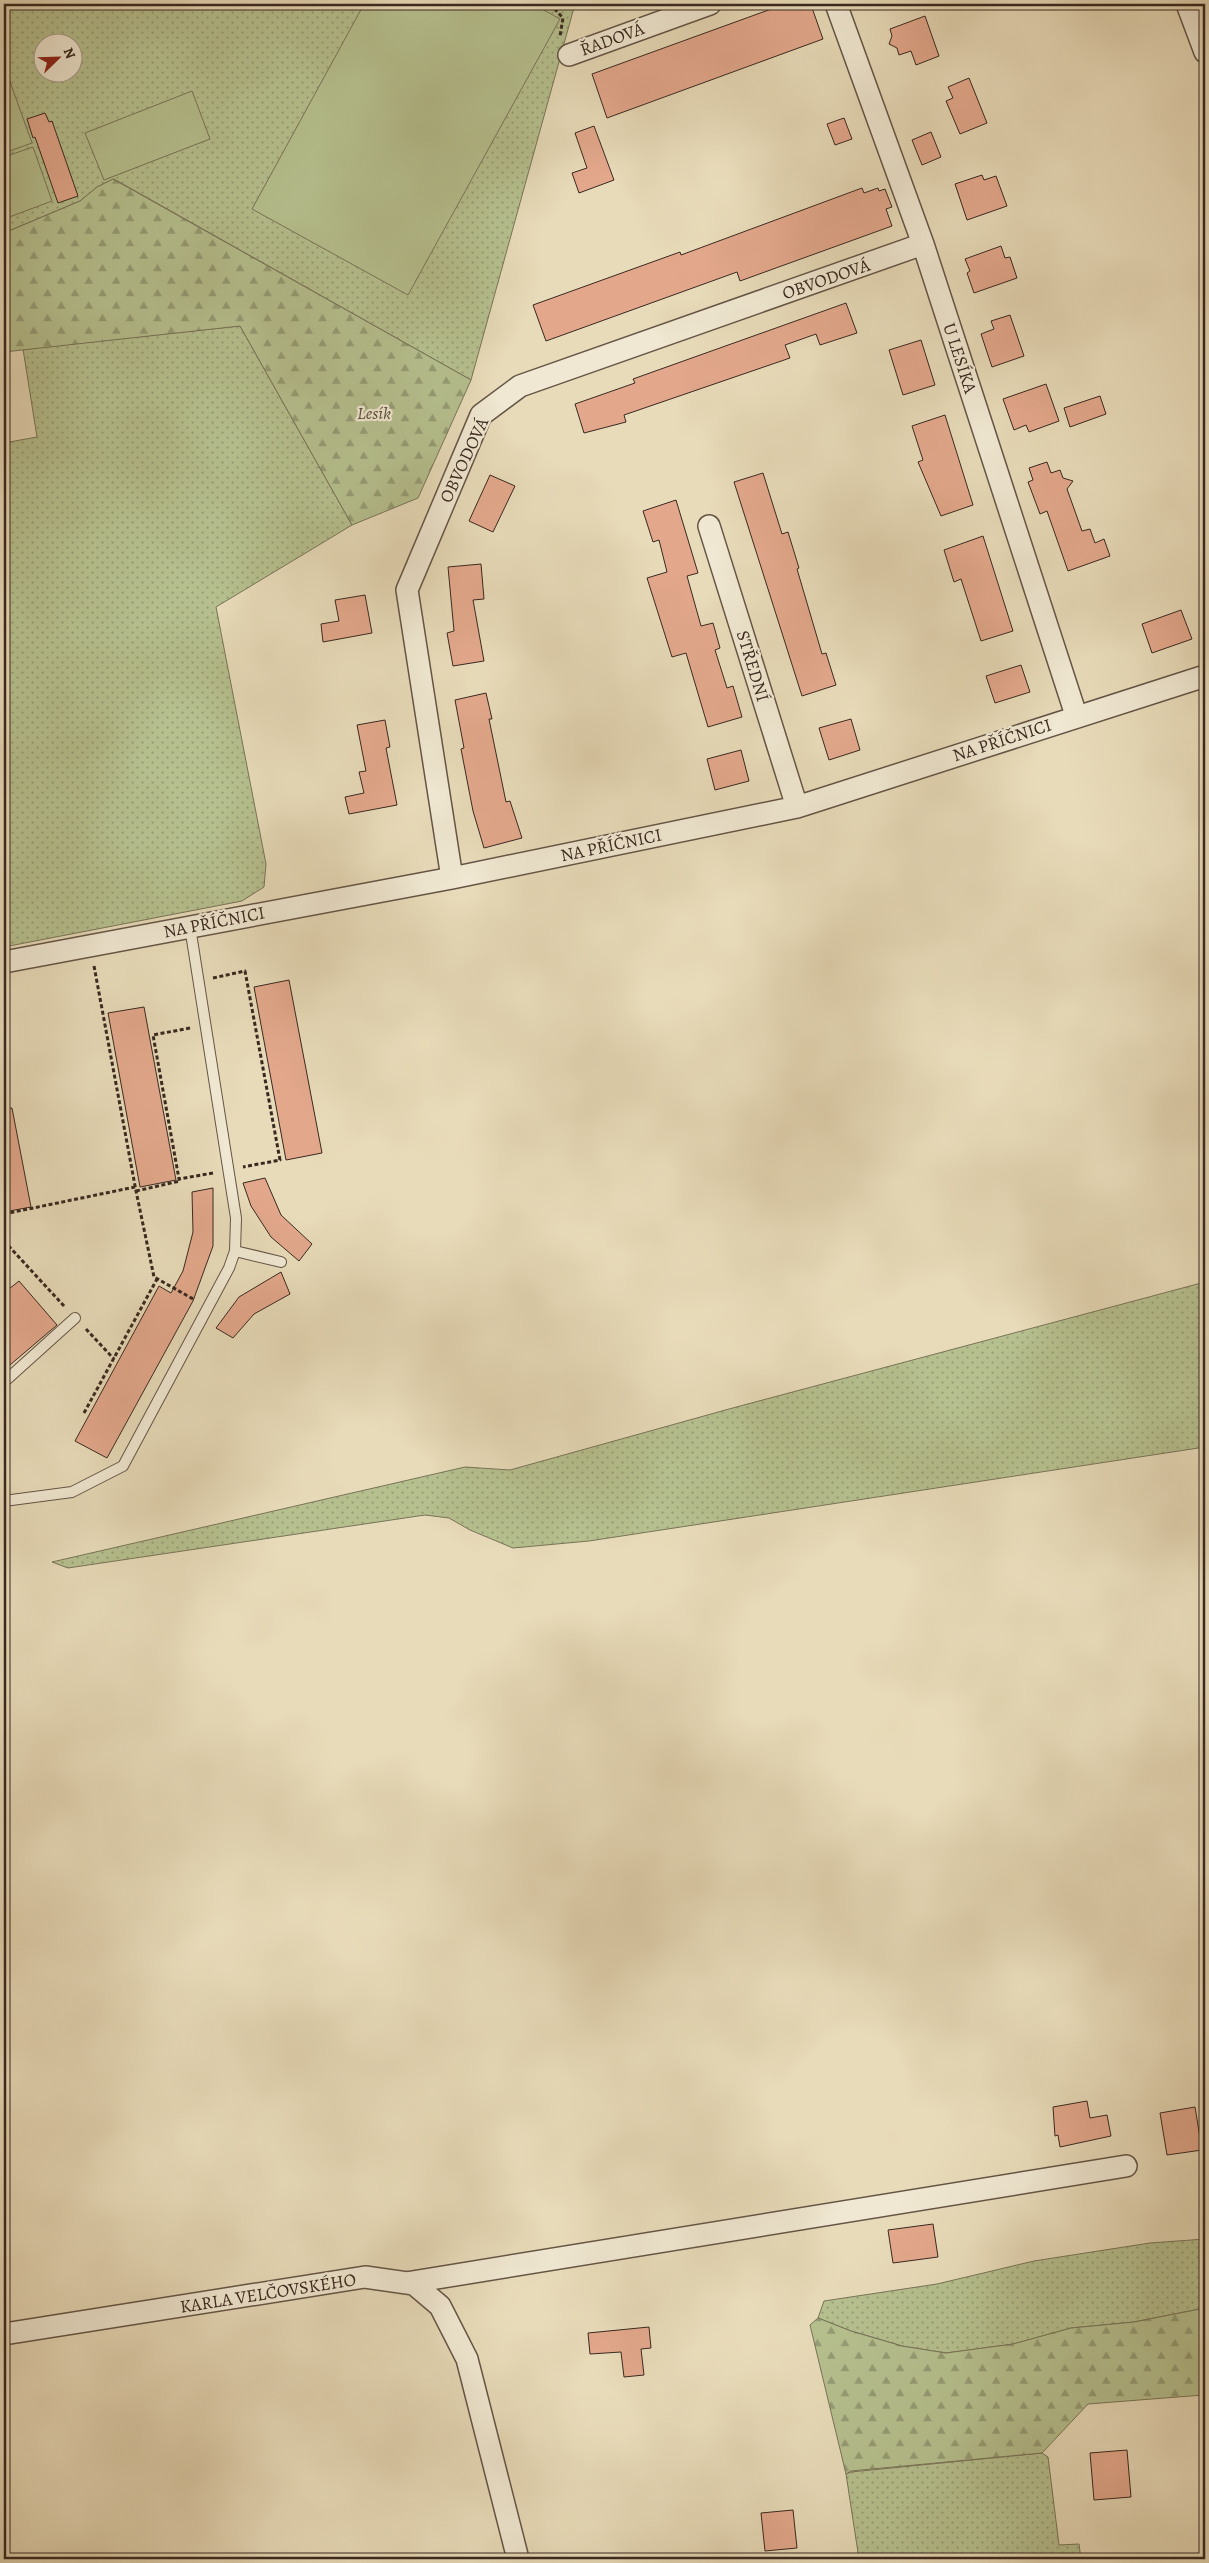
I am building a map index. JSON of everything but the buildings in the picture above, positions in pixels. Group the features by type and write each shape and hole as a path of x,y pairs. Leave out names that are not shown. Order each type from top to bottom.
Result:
{"street":[{"name":"ŘADOVÁ","path":"569,55 710,4"},
{"name":"U LESÍKA","path":"836,4 923,244 1076,715"},
{"path":"1186,4 1205,52"},
{"name":"OBVODOVÁ","path":"452,878 408,590 481,415 520,386 923,244"},
{"name":"STŘEDNÍ","path":"709,526 797,807"},
{"name":"NA PŘÍČNICI","path":"4,962 452,878 797,807 1076,715 1205,676"},
{"path":"406,2282 1126,2166"},
{"name":"KARLA VELČOVSKÉHO","path":"4,2334 365,2277 414,2284 440,2306 467,2359 518,2559"}],"lane":[{"path":"4,1502 72,1492 123,1466 210,1308 223,1283 235,1251 236,1218 190,927"},
{"path":"235,1251 281,1262"},
{"path":"4,1382 75,1318"}],"path":[{"path":"550,4 563,18 558,46 569,55"},
{"path":"91,946 135,1189 154,1277 210,1308"},
{"path":"4,1214 280,1160 245,971 198,981"},
{"path":"179,1179 153,1035 205,1025"},
{"path":"4,1241 114,1359"},
{"path":"84,1413 157,1279"}],"green space":[{"path":"4,4 575,4 471,380 114,179 97,187 80,201 4,233"},
{"path":"364,4 533,4 560,19 408,295 252,209"},
{"path":"4,65 32,143 4,153"},
{"path":"192,91 210,139 104,180 85,133"},
{"path":"33,147 52,201 4,219 4,157"},
{"name":"Lesík","path":"113,179 471,380 418,498 352,525 240,326 4,352 4,233 80,201 97,187"},
{"path":"240,326 352,525 216,607 266,864 264,887 242,901 4,947 4,443 37,437 23,349"},
{"path":"1205,1282 1205,1447 589,1541 513,1548 470,1530 449,1518 425,1515 68,1568 52,1562 465,1467 510,1470 729,1409"},
{"path":"1205,2239 1205,2308 1134,2322 1071,2328 1014,2344 946,2353 902,2346 851,2331 818,2318 824,2301 937,2284 1034,2261 1150,2243"},
{"path":"1205,2308 1205,2394 1203,2395 1088,2404 1042,2453 851,2471 846,2474 810,2325 818,2318 851,2331 902,2346 946,2353 1013,2344 1071,2328 1134,2322"},
{"path":"1042,2453 1048,2457 1059,2545 1079,2544 1081,2559 859,2559 846,2474"}]}
